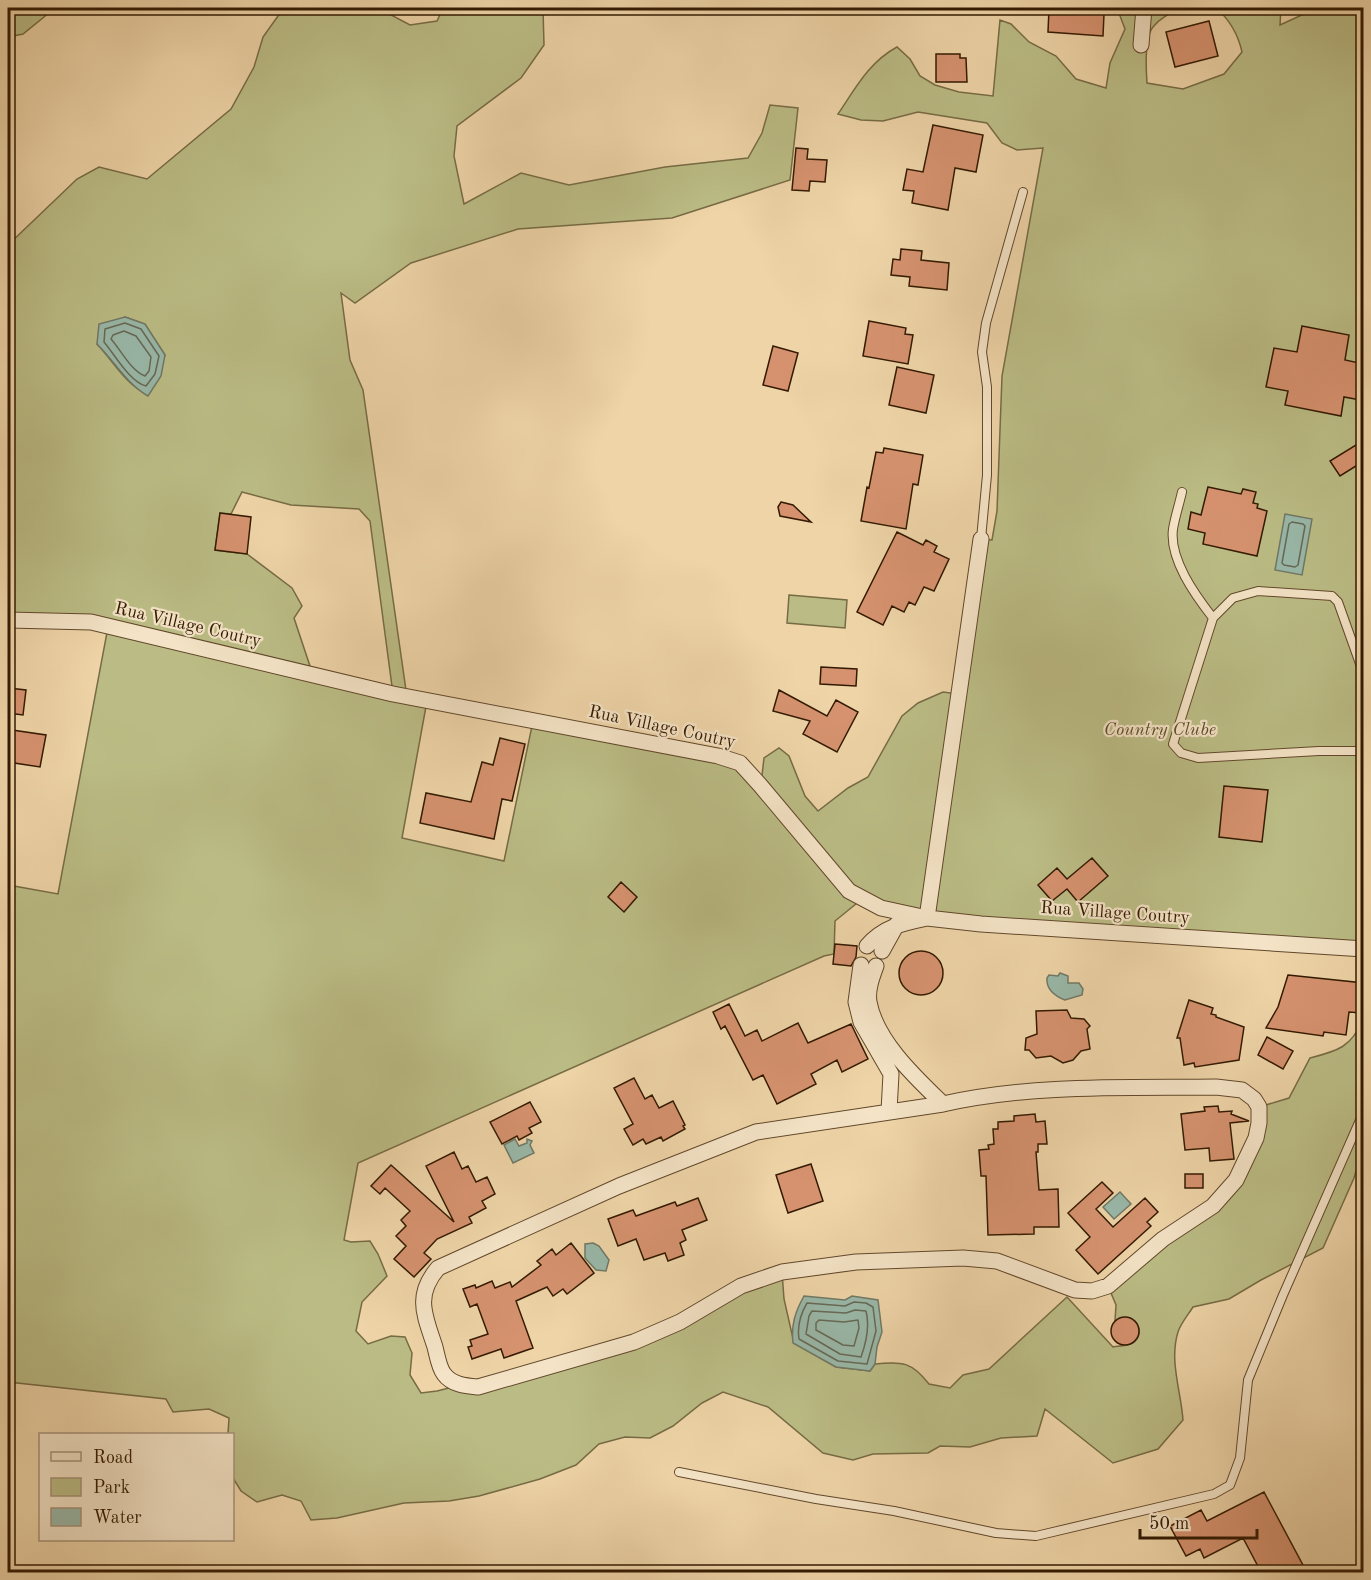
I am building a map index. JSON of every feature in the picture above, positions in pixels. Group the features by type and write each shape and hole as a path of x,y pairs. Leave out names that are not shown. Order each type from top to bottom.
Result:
{"street":[{"path":"1141,45 1144,8"},
{"path":"867,946 876,935 897,924 927,918 981,539"},
{"name":"Rua Village Coutry","path":"8,620 91,622 393,694 718,756 740,763 849,891 881,908 927,918 981,924 1364,949"},
{"path":"882,951 897,924"},
{"path":"888,1111 891,1074 861,1022 856,1002 868,965 870,984 868,1000 883,1035 910,1071 943,1104"},
{"path":"1216,1087 1242,1090 1254,1099 1259,1107 1259,1123 1256,1138 1236,1180 1213,1206 1163,1239 1108,1286 1092,1292 1075,1290 997,1262 963,1258 856,1262 782,1272 741,1286 680,1322 634,1342 478,1387 459,1385 444,1374 423,1310 423,1295 428,1280 438,1268 619,1186 756,1132 888,1111 943,1104 969,1098 1062,1089 1216,1087"}],"lane":[{"path":"981,539 987,475 987,387 982,352 986,323 1023,192"},
{"path":"1182,492 1173,531 1174,551 1194,593 1213,618"},
{"path":"1364,675 1338,602 1332,596 1258,591 1233,598 1213,618 1173,744 1181,753 1198,758 1319,751 1364,751"},
{"path":"679,1472 816,1499 894,1511 996,1533 1036,1536 1214,1494 1230,1485 1240,1458 1248,1380 1364,1111"}],"green space":[{"path":"8,8 55,8 23,34 8,37"},
{"name":"Country Clube","path":"287,8 378,8 410,25 437,21 443,8 543,8 544,45 521,78 457,126 454,156 464,204 521,173 569,185 665,167 748,158 762,133 770,105 798,108 790,180 672,218 518,229 411,263 355,303 341,293 350,360 363,390 407,697 427,701 402,838 504,861 533,721 718,756 761,784 764,758 779,748 789,756 805,796 818,811 848,788 868,777 902,716 918,703 943,692 958,694 981,539 992,540 997,511 1002,376 1043,148 1017,150 1002,143 987,123 918,112 883,121 861,120 838,114 863,77 878,60 897,47 910,59 920,76 935,85 959,92 993,96 1000,20 1011,24 1029,42 1056,56 1076,79 1106,88 1110,63 1125,29 1117,8 1181,8 1159,21 1150,32 1146,70 1147,83 1183,89 1224,74 1242,52 1233,28 1216,8 1281,8 1280,25 1317,8 1363,8 1363,949 981,924 862,899 835,921 834,954 824,956 358,1163 344,1240 370,1241 387,1276 362,1302 356,1331 368,1344 391,1336 405,1337 412,1353 410,1375 421,1393 634,1342 782,1272 784,1299 794,1343 836,1367 870,1371 875,1364 899,1363 912,1367 929,1384 950,1388 963,1375 989,1369 1067,1297 1113,1347 1128,1345 1137,1339 1139,1329 1133,1321 1122,1318 1115,1321 1116,1305 1108,1286 1236,1180 1259,1107 1289,1098 1310,1058 1343,1046 1354,1036 1363,1020 1363,1148 1354,1178 1323,1248 1229,1299 1193,1307 1179,1329 1175,1354 1183,1420 1158,1449 1113,1463 1045,1409 1037,1436 1001,1438 970,1447 940,1446 928,1453 873,1454 853,1460 823,1453 768,1407 723,1392 702,1403 673,1426 650,1438 625,1437 599,1444 576,1465 540,1479 479,1496 449,1501 404,1503 337,1518 311,1520 301,1501 282,1495 257,1502 241,1491 234,1480 234,1433 228,1433 229,1418 209,1409 173,1412 166,1399 8,1382 8,885 58,894 108,627 8,620 8,245 77,179 99,167 147,179 231,109 254,67 263,37 283,9","holes":["125,317 145,324 165,355 148,395 126,379 97,344","242,492 291,505 359,509 370,521 393,694 313,675 294,618 302,606 292,588 247,554 215,550 220,513 231,514"]},
{"path":"789,595 847,600 845,628 787,623"}],"water":[{"path":"125,317 145,324 165,355 161,376 148,396 127,379 97,344 99,324"},
{"path":"1285,514 1312,519 1302,575 1275,570"},
{"path":"1060,973 1068,976 1068,983 1079,983 1083,989 1082,995 1065,1000 1052,992 1047,978 1049,975 1058,976"},
{"path":"515,1139 519,1146 527,1143 527,1139 532,1141 530,1145 534,1153 513,1163 504,1145"},
{"path":"1120,1192 1131,1204 1114,1219 1103,1207"},
{"path":"593,1243 599,1246 609,1260 606,1271 596,1270 585,1258 585,1244"},
{"path":"804,1296 845,1300 852,1296 878,1300 882,1332 875,1364 870,1371 836,1367 793,1343 794,1319"}],"building":[{"path":"1056,8 1080,8 1080,13 1104,14 1103,36 1048,32 1049,9 1056,10"},
{"path":"1209,21 1218,56 1175,67 1166,32"},
{"path":"936,54 960,54 960,58 966,58 967,82 936,82"},
{"path":"933,125 983,135 976,172 955,168 948,210 912,203 914,191 903,190 907,169 923,172"},
{"path":"796,148 808,149 807,159 827,160 825,182 810,181 809,191 792,190"},
{"path":"901,249 922,251 921,260 949,263 947,290 909,286 910,277 891,275 893,259 900,260"},
{"path":"869,321 906,328 905,334 913,335 908,364 863,356"},
{"path":"1302,326 1349,335 1345,360 1364,364 1360,400 1344,397 1341,416 1285,405 1288,391 1266,387 1274,348 1297,352"},
{"path":"773,346 798,353 788,391 763,385"},
{"path":"897,367 934,375 926,413 889,405"},
{"path":"1364,440 1364,461 1340,476 1330,461"},
{"path":"884,448 923,455 918,485 913,484 906,529 861,521 876,452 883,453"},
{"path":"1208,487 1241,494 1243,489 1256,492 1253,503 1258,504 1257,508 1267,511 1257,556 1203,544 1205,533 1188,529 1191,512 1201,515"},
{"path":"781,502 793,505 811,522 780,516 778,507"},
{"path":"220,513 251,517 247,554 215,550"},
{"path":"897,532 923,545 926,540 937,546 934,552 949,559 934,591 924,587 915,605 909,602 904,612 892,606 883,625 857,612"},
{"path":"821,667 857,669 856,686 820,684"},
{"path":"8,688 26,690 23,715 8,713"},
{"path":"779,690 827,716 836,700 858,712 837,752 803,734 810,721 773,711"},
{"path":"12,730 46,735 40,767 8,762"},
{"path":"500,738 525,744 512,801 502,799 494,839 420,823 426,793 471,802 482,762 493,765"},
{"path":"1224,786 1268,790 1262,842 1219,837"},
{"path":"1092,858 1108,876 1078,902 1067,889 1052,901 1038,885 1057,868 1067,879"},
{"path":"621,882 637,897 624,912 608,897"},
{"path":"835,944 857,946 856,957 851,966 833,964"},
{"path":"921,951 936,958 943,973 936,988 921,995 906,988 899,973 906,958"},
{"path":"1288,975 1364,983 1362,1013 1349,1012 1346,1035 1324,1032 1323,1036 1266,1028 1278,1007"},
{"path":"1189,1000 1213,1008 1211,1014 1244,1027 1239,1060 1195,1067 1194,1063 1184,1065 1180,1038 1177,1038"},
{"path":"729,1004 745,1036 757,1030 762,1041 798,1023 808,1043 851,1024 868,1059 842,1072 837,1060 811,1074 816,1084 777,1104 763,1075 753,1080 725,1026 721,1029 713,1012"},
{"path":"1067,1010 1071,1018 1084,1019 1090,1026 1087,1029 1090,1049 1081,1051 1073,1060 1063,1063 1051,1056 1036,1058 1029,1050 1025,1050 1026,1038 1037,1034 1036,1011"},
{"path":"1267,1037 1293,1051 1283,1069 1258,1055"},
{"path":"634,1078 645,1099 652,1095 659,1108 673,1101 685,1129 663,1141 661,1137 646,1144 643,1139 633,1145 624,1129 633,1124 614,1088"},
{"path":"530,1102 541,1122 529,1128 532,1133 519,1140 517,1136 502,1144 490,1122"},
{"path":"1218,1106 1219,1112 1232,1111 1231,1114 1249,1121 1230,1123 1234,1159 1210,1161 1209,1148 1185,1150 1181,1114 1205,1111 1204,1107"},
{"path":"1035,1114 1036,1122 1045,1121 1047,1144 1038,1144 1038,1152 1036,1152 1039,1190 1058,1189 1059,1227 1034,1227 1034,1234 988,1235 986,1176 981,1176 979,1150 989,1149 988,1145 994,1144 993,1129 998,1129 998,1122 1014,1121 1014,1116"},
{"path":"454,1152 462,1169 468,1166 476,1182 487,1177 495,1194 482,1201 486,1208 469,1217 472,1223 437,1239 424,1253 431,1259 414,1277 394,1259 406,1246 396,1236 406,1226 401,1220 410,1211 385,1188 380,1194 371,1186 391,1165 454,1222 426,1166"},
{"path":"811,1164 823,1201 788,1213 776,1175"},
{"path":"1185,1174 1203,1174 1203,1188 1185,1188"},
{"path":"1102,1182 1113,1193 1096,1209 1113,1227 1145,1198 1158,1212 1147,1222 1151,1226 1098,1274 1076,1250 1090,1237 1068,1213"},
{"path":"698,1198 707,1220 682,1230 686,1240 680,1243 684,1255 668,1261 665,1253 644,1260 636,1239 618,1246 608,1219 633,1210 636,1216 675,1202 677,1206"},
{"path":"571,1243 594,1273 567,1294 563,1289 553,1296 547,1287 516,1301 533,1348 504,1358 501,1349 472,1359 468,1347 472,1346 470,1340 488,1334 477,1304 470,1307 463,1289 475,1285 476,1288 492,1281 495,1288 510,1282 512,1287 541,1265 537,1261 552,1249 556,1255"},
{"path":"1125,1317 1135,1321 1139,1331 1135,1341 1125,1345 1115,1341 1111,1331 1115,1321"},
{"path":"1264,1492 1304,1567 1293,1572 1261,1572 1243,1538 1204,1558 1200,1549 1186,1556 1170,1526 1201,1510 1207,1521"}]}
